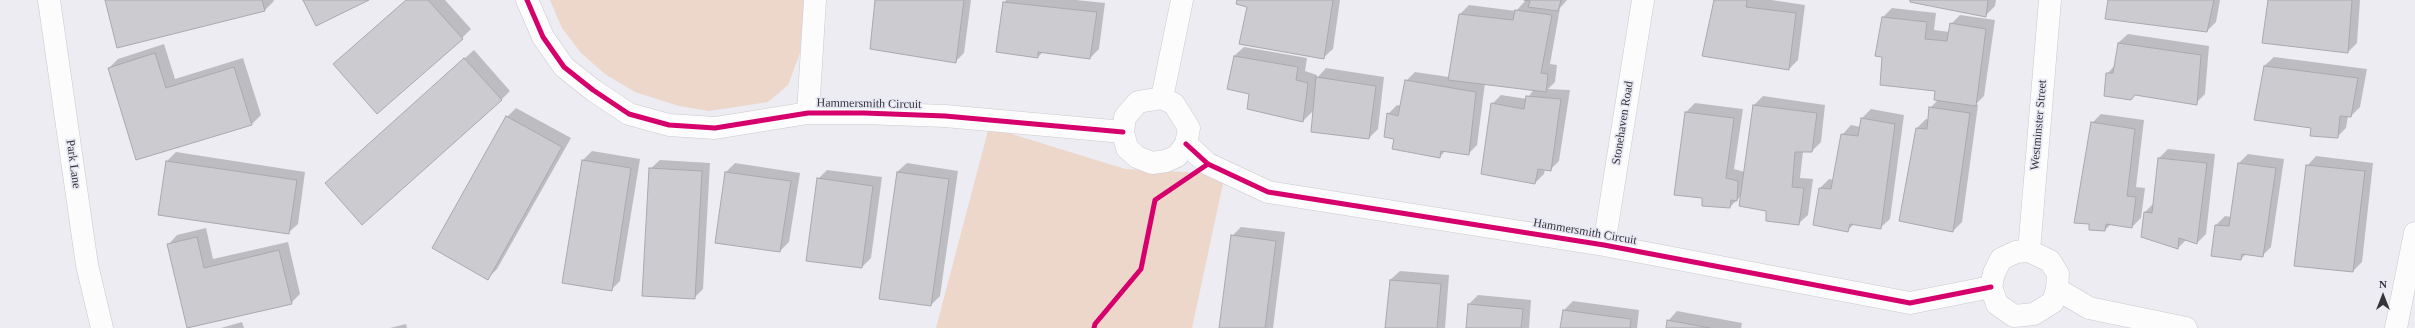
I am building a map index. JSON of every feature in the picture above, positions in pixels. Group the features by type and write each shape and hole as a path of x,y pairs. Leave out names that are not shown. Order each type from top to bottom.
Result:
{"street":[{"name":"Park Lane","path":"49,0 87,265 102,328"},
{"name":"Hammersmith Circuit","path":"527,0 543,36 564,67 593,90 630,114 669,125 715,128 808,114 945,116 1123,132"},
{"path":"808,114 815,0"},
{"path":"1162,98 1182,0"},
{"name":"Stonehaven Road","path":"1604,245 1643,0"},
{"name":"Westminster Street","path":"2028,250 2050,0"},
{"path":"1162,98 1174,104 1183,116 1189,128 1186,144 1176,156 1166,161 1152,162 1137,157 1127,148 1123,132 1125,117 1138,102 1162,98"},
{"name":"Hammersmith Circuit","path":"1186,144 1208,164 1268,192 1604,245 1910,303 1991,287"},
{"path":"2396,328 2415,233"},
{"path":"2028,250 2050,261 2058,274 2057,289 2053,302 2034,314 2014,316 1997,304 1991,287 1994,273 2001,259 2016,252 2028,250"},
{"path":"2057,289 2089,308 2186,328"}],"shaded area":[{"path":"550,0 804,0 800,53 788,85 768,102 709,111 679,106 635,92 605,74 581,53 562,28"},
{"path":"989,127 1125,169 1225,174 1192,328 936,328"}],"building":[{"path":"105,0 262,0 265,11 117,48"},
{"path":"303,0 369,0 316,26"},
{"path":"406,0 428,0 463,39 377,114 333,64"},
{"path":"875,0 964,0 956,63 870,49"},
{"path":"1237,0 1333,0 1324,59 1239,44 1247,7 1236,4"},
{"path":"1524,0 1561,0 1558,11 1528,7 1530,1"},
{"path":"1714,0 1747,0 1746,7 1796,13 1789,70 1702,56"},
{"path":"1910,0 1988,0 1986,17 1910,2"},
{"path":"2108,0 2214,0 2207,32 2105,19"},
{"path":"2268,0 2352,0 2348,53 2262,43"},
{"path":"1003,2 1097,12 1090,59 1038,52 1038,58 996,52"},
{"path":"1515,10 1552,15 1541,73 1548,74 1546,92 1448,80 1459,14 1513,20"},
{"path":"1882,17 1927,22 1925,39 1947,41 1950,23 1986,29 1976,106 1934,100 1935,91 1880,85 1882,57 1875,56"},
{"path":"2118,43 2201,55 2197,105 2135,95 2131,100 2104,96 2106,73 2113,73"},
{"path":"155,53 166,88 234,67 252,125 136,160 108,68"},
{"path":"1234,56 1298,67 1296,80 1308,83 1303,122 1247,109 1249,94 1227,89"},
{"path":"464,58 502,100 362,225 325,183"},
{"path":"2264,66 2358,78 2351,117 2340,116 2338,138 2310,136 2311,128 2254,120"},
{"path":"1316,77 1376,86 1369,139 1311,132"},
{"path":"1405,80 1476,92 1469,155 1441,151 1440,158 1392,149 1394,139 1384,137 1387,113 1398,116"},
{"path":"1526,96 1561,99 1551,171 1538,169 1535,184 1481,174 1491,103 1524,109"},
{"path":"1753,105 1817,113 1812,152 1795,152 1792,187 1804,188 1799,225 1766,221 1766,211 1739,206"},
{"path":"1929,107 1970,113 1953,232 1899,221 1916,128 1927,129"},
{"path":"1685,112 1734,118 1726,178 1738,181 1737,201 1731,200 1730,208 1702,206 1702,198 1674,195"},
{"path":"506,116 562,147 488,280 432,248"},
{"path":"1861,118 1895,124 1881,229 1850,224 1848,232 1813,225 1819,188 1831,189 1841,134 1858,136"},
{"path":"2091,122 2135,129 2127,196 2136,197 2132,228 2106,224 2105,231 2089,230 2089,224 2074,223"},
{"path":"2158,158 2207,163 2197,244 2179,238 2178,249 2141,237 2144,212 2152,213"},
{"path":"582,160 631,168 612,291 562,283"},
{"path":"166,161 297,180 289,234 158,215"},
{"path":"2238,163 2276,168 2263,257 2242,254 2241,260 2211,256 2215,225 2229,226"},
{"path":"2306,165 2365,171 2353,272 2294,266"},
{"path":"649,168 702,171 695,299 642,296"},
{"path":"725,172 791,181 780,252 715,243"},
{"path":"897,172 949,179 931,306 879,299"},
{"path":"817,178 873,186 862,268 806,261"},
{"path":"1231,235 1276,241 1265,328 1219,328"},
{"path":"197,237 204,268 279,250 292,304 187,328 167,244"},
{"path":"1390,280 1441,284 1437,328 1385,328"},
{"path":"1468,304 1523,309 1521,328 1466,328"},
{"path":"1563,310 1631,319 1630,328 1560,328"},
{"path":"1667,320 1710,328 1666,328"}],"cycle path":[{"path":"527,0 543,37 564,67 593,90 629,114 669,125 715,128 808,113 864,113 945,116 1123,132"},
{"path":"1186,144 1208,164 1268,192 1604,245 1910,303 1991,287"},
{"path":"1094,328 1095,324 1141,269 1155,200 1208,164"}]}
